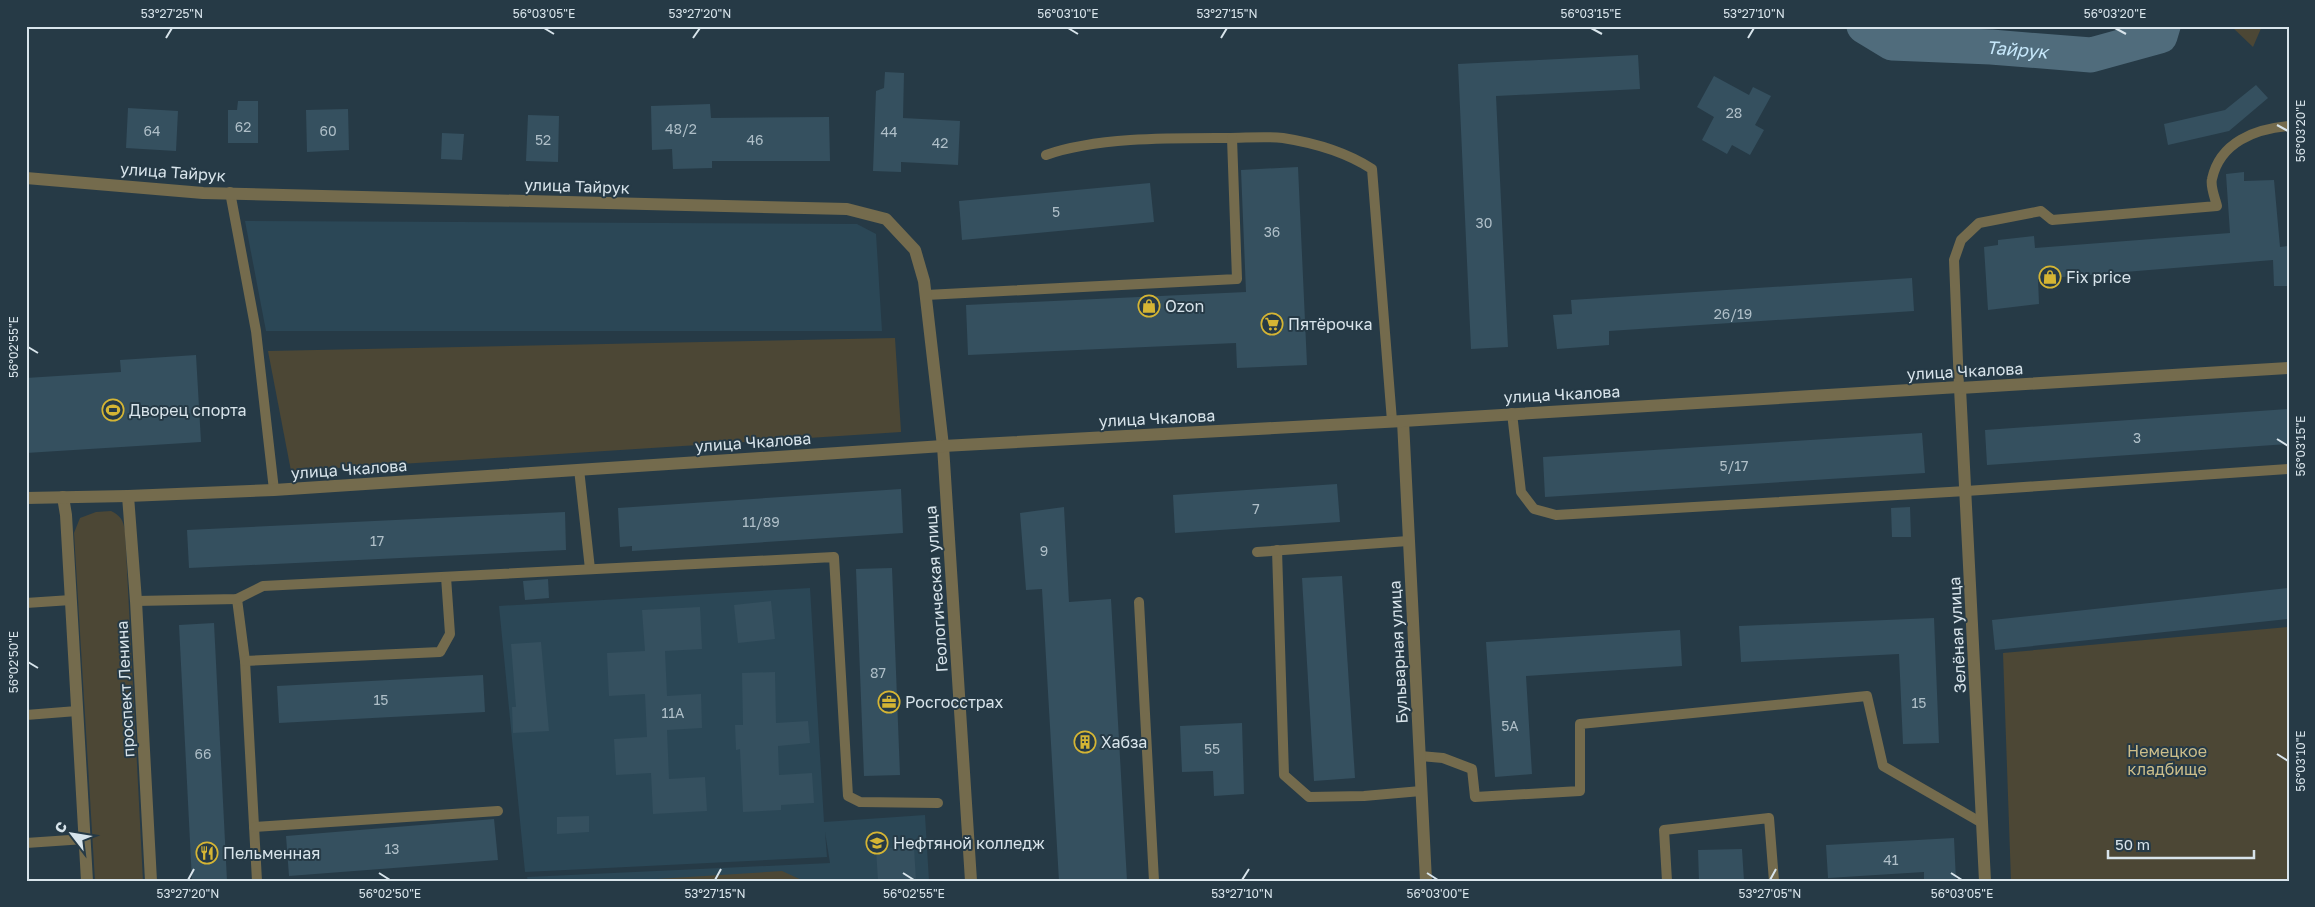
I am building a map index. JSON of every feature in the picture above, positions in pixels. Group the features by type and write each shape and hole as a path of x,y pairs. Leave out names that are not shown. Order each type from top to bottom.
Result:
{"street":[{"name":"улица Тайрук","path":"26,178 204,193 230,192 847,209 886,219 915,250 926,295 943,446"},
{"name":"улица Чкалова","path":"26,498 274,490 943,446 2289,368"},
{"name":"Зелёная улица","path":"1960,388 1985,881"},
{"name":"Бульварная улица","path":"1398,421 1408,541 1426,881"},
{"name":"Геологическая улица","path":"943,446 971,881"},
{"name":"проспект Ленина","path":"128,496 136,601 151,881"},
{"path":"62,497 66,515 87,881"}],"lane":[{"path":"1960,388 1954,260 1961,240 1979,223 2041,211 2052,220 2217,206 2211,180 2222,153 2242,138 2268,128 2289,126"},
{"path":"1046,155 1069,147 1172,138 1282,138 1344,154 1372,169 1398,421"},
{"path":"926,295 1237,279 1232,138"},
{"path":"230,192 256,331 274,490"},
{"path":"1512,413 1521,492 1534,509 1556,515 1966,491 2289,469"},
{"path":"579,469 590,569"},
{"path":"1257,552 1408,541"},
{"path":"1277,550 1284,775 1309,797 1421,791"},
{"path":"136,601 237,599 263,586 834,557 848,796 860,802 938,803"},
{"path":"246,661 440,652 450,634 446,576"},
{"path":"237,599 246,661 257,881"},
{"path":"26,603 70,600"},
{"path":"1139,602 1154,881"},
{"path":"1420,756 1443,758 1472,769 1475,797 1580,790 1580,724 1867,696 1883,766 1982,823"},
{"path":"26,714 77,711"},
{"path":"254,827 498,810"},
{"path":"1667,881 1664,830 1769,818 1774,881"},
{"path":"26,843 85,839"}],"shaded area":[{"path":"245,221 857,224 876,234 882,331 266,331"},
{"path":"810,588 824,822 925,815 929,881 528,881 527,877 830,863 825,832 827,857 525,872 499,606"}],"green space":[{"path":"2231,26 2262,26 2253,47"},
{"path":"895,338 901,432 291,471 268,351"},
{"path":"111,511 121,519 125,531 143,881 95,881 74,533 80,518 96,512"},
{"name":"Немецкое кладбище","path":"2289,627 2289,881 2011,881 2003,653"},
{"path":"782,871 804,881 625,881"}],"building":[{"path":"1638,55 1640,89 1496,96 1508,347 1471,349 1458,64"},
{"path":"885,72 904,73 903,118 960,121 958,165 901,162 901,172 873,171 876,91 884,88"},
{"path":"1714,76 1749,95 1753,87 1771,96 1755,125 1764,130 1750,155 1732,145 1727,154 1702,140 1714,117 1697,107"},
{"path":"2256,85 2268,98 2229,131 2168,145 2164,124 2225,110"},
{"path":"238,101 258,101 258,143 228,143 228,110 237,110"},
{"path":"710,104 711,118 829,117 830,161 712,161 712,168 673,169 672,149 652,150 651,106"},
{"path":"128,108 178,111 176,151 126,148"},
{"path":"348,109 349,150 307,152 306,110"},
{"path":"528,115 559,116 558,162 526,161"},
{"path":"442,133 464,134 462,160 441,159"},
{"path":"1298,167 1307,365 1237,368 1236,343 968,355 966,305 1246,292 1241,170"},
{"path":"2244,172 2244,181 2274,180 2280,247 2289,246 2289,286 2274,286 2273,260 2038,279 2039,304 1988,310 1984,247 1998,245 1998,240 2034,236 2035,248 2230,233 2226,174"},
{"path":"1150,183 1154,222 962,240 959,201"},
{"path":"1912,278 1914,311 1609,331 1609,345 1557,349 1553,315 1572,314 1571,300"},
{"name":"Дворец спорта","path":"196,355 201,442 26,453 26,378 121,372 120,360"},
{"path":"2289,409 2289,444 1987,465 1985,430"},
{"path":"1922,433 1925,473 1545,497 1543,457"},
{"path":"1337,484 1340,522 1175,533 1173,495"},
{"path":"901,489 903,533 632,551 632,546 620,547 618,508"},
{"name":"Хабза","path":"1064,507 1069,602 1111,599 1127,881 1059,881 1042,589 1026,590 1020,513"},
{"path":"1910,507 1911,537 1892,537 1891,508"},
{"path":"565,512 566,550 189,568 187,530"},
{"path":"892,568 900,775 864,776 856,569"},
{"path":"1342,576 1355,778 1314,781 1302,578"},
{"path":"548,579 549,598 525,600 523,581"},
{"path":"2289,588 2289,619 1995,650 1992,620"},
{"path":"771,601 775,639 738,643 734,605"},
{"path":"700,607 702,649 665,651 667,696 701,694 702,728 667,730 669,779 705,777 707,811 653,814 651,773 616,775 614,739 647,737 645,694 609,696 607,653 645,651 642,610"},
{"path":"1934,618 1939,743 1903,744 1899,654 1741,662 1739,626"},
{"path":"214,623 227,881 192,881 179,625"},
{"path":"1680,630 1682,666 1526,676 1532,774 1495,777 1486,642"},
{"path":"541,642 549,731 513,733 512,707 516,707 511,644"},
{"path":"775,672 776,723 808,721 810,743 778,746 779,775 812,773 814,803 781,805 781,810 743,812 740,749 736,750 735,725 743,725 742,673"},
{"path":"483,675 485,712 279,723 277,686"},
{"path":"1242,723 1244,794 1214,796 1213,771 1182,772 1180,726"},
{"path":"589,816 589,832 557,834 557,817"},
{"path":"494,819 498,860 289,876 286,836"},
{"path":"1954,838 1956,881 1924,881 1924,872 1828,878 1826,845"},
{"path":"914,847 916,881 878,881 876,849"},
{"path":"1742,849 1744,881 1699,881 1698,850"}],"waterway":[{"name":"Тайрук","path":"1864,26 1892,43 1991,47 2091,55 2160,36 2163,26"}],"place":[{"name":"Fix price","path":"2050,277"},
{"name":"Ozon","path":"1149,306"},
{"name":"Пятёрочка","path":"1272,324"},
{"name":"Дворец спорта","path":"113,410"},
{"name":"Росгосстрах","path":"889,702"},
{"name":"Хабза","path":"1085,742"},
{"name":"Нефтяной колледж","path":"877,843"},
{"name":"Пельменная","path":"207,853"}]}
